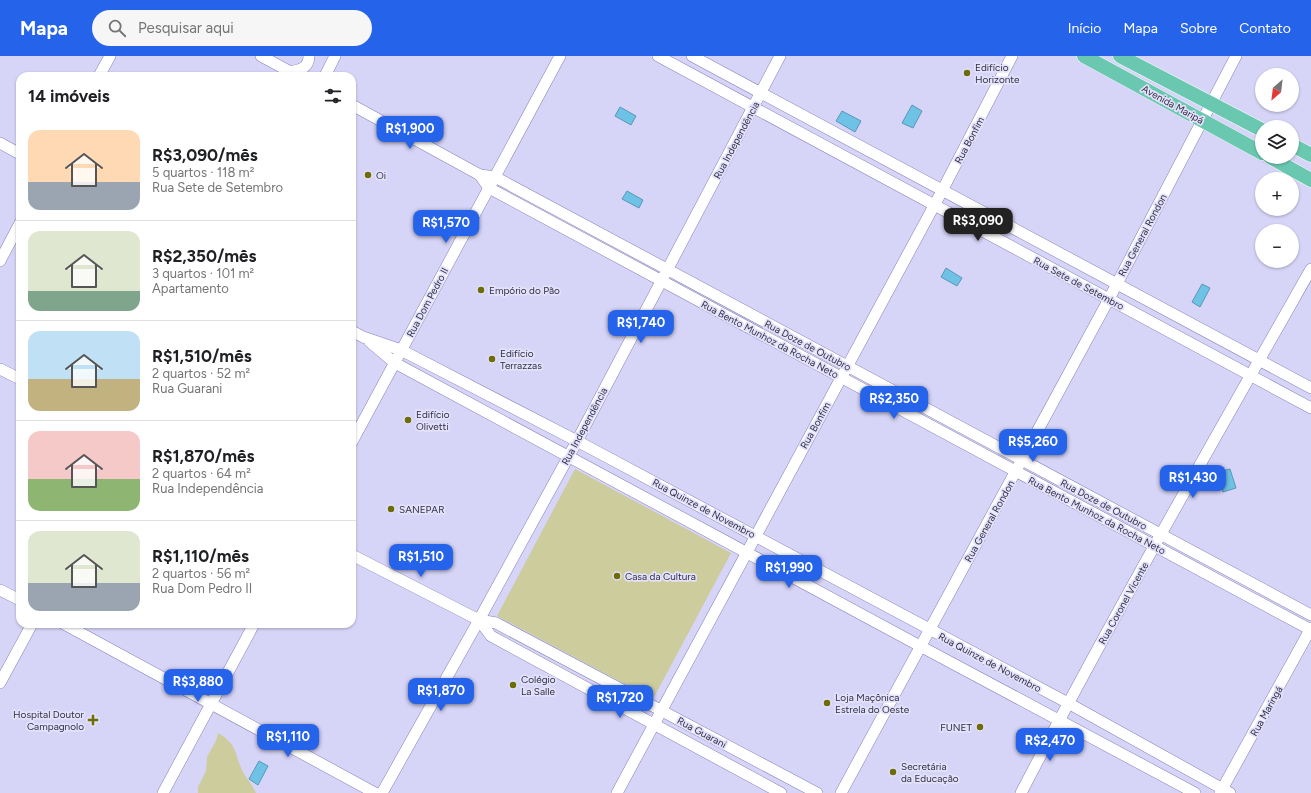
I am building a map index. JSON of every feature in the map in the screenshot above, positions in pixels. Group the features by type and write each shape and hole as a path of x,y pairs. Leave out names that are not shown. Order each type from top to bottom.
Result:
{"main road":[{"name":"Avenida Maripá","path":"1084,56 1255,149"},
{"name":"Avenida Maripá","path":"1120,56 1255,126"},
{"path":"1299,149 1311,155"},
{"path":"1282,164 1311,180"}],"street":[{"path":"101,72 110,56"},
{"path":"261,56 290,72"},
{"path":"297,72 305,67 309,56"},
{"name":"Rua Dom Pedro II","path":"356,435 560,56"},
{"name":"Rua Sete de Setembro","path":"658,56 1311,408"},
{"name":"Rua Sete de Setembro","path":"692,56 1311,388"},
{"name":"Rua Independência","path":"382,793 577,441 780,56"},
{"name":"Rua Bonfim","path":"617,793 934,206 1012,56"},
{"path":"1211,103 1236,56"},
{"path":"325,72 331,57"},
{"name":"Rua General Rondon","path":"841,793 928,629 1016,472 1211,103"},
{"path":"356,107 480,175 495,177"},
{"path":"0,143 16,152"},
{"name":"Rua Bento Munhoz da Rocha Neto","path":"480,175 489,188 1311,630"},
{"name":"Rua Doze de Outubro","path":"495,177 1311,616"},
{"path":"0,260 16,230"},
{"name":"Rua Coronel Vicente","path":"1021,793 1160,534 1311,269"},
{"name":"Rua Quinze de Novembro","path":"356,333 401,350 755,535 1068,703 1224,792"},
{"name":"Rua Quinze de Novembro","path":"363,337 395,363 1195,793"},
{"path":"0,369 16,377"},
{"name":"Rua Guarani","path":"356,558 479,620 496,623 817,793"},
{"path":"0,590 16,598"},
{"name":"Rua Guarani","path":"479,620 491,636 781,793"},
{"path":"0,684 30,628"},
{"path":"71,628 375,793"},
{"path":"163,793 252,628"},
{"name":"Rua Maringá","path":"1224,792 1311,630"}],"green space":[{"path":"575,469 731,553 653,699 497,616"},
{"path":"218,733 225,737 233,746 241,768 256,793 198,793 198,787 206,771 207,757 216,741"}],"water":[{"path":"912,105 922,111 913,128 902,123"},
{"path":"620,107 636,116 631,125 615,116"},
{"path":"842,111 861,121 855,132 836,121"},
{"path":"627,191 643,200 639,208 622,199"},
{"path":"946,268 962,278 957,286 941,277"},
{"path":"1202,284 1210,288 1200,307 1192,302"},
{"path":"1230,469 1236,488 1223,492 1218,472"},
{"path":"259,761 268,766 258,785 249,779"}],"place":[{"name":"Edifício Horizonte","path":"967,73"},
{"name":"Oi","path":"368,175"},
{"name":"Empório do Pão","path":"481,290"},
{"name":"Edifício Terrazzas","path":"492,359"},
{"name":"Edifício Olivetti","path":"408,420"},
{"name":"SANEPAR","path":"391,509"},
{"name":"Casa da Cultura","path":"617,576"},
{"name":"Colégio La Salle","path":"513,685"},
{"name":"Loja Maçônica Estrela do Oeste","path":"827,703"},
{"name":"Hospital Doutor Campagnolo","path":"93,720"},
{"name":"FUNET","path":"980,727"},
{"name":"Secretária da Educação","path":"893,772"}]}
